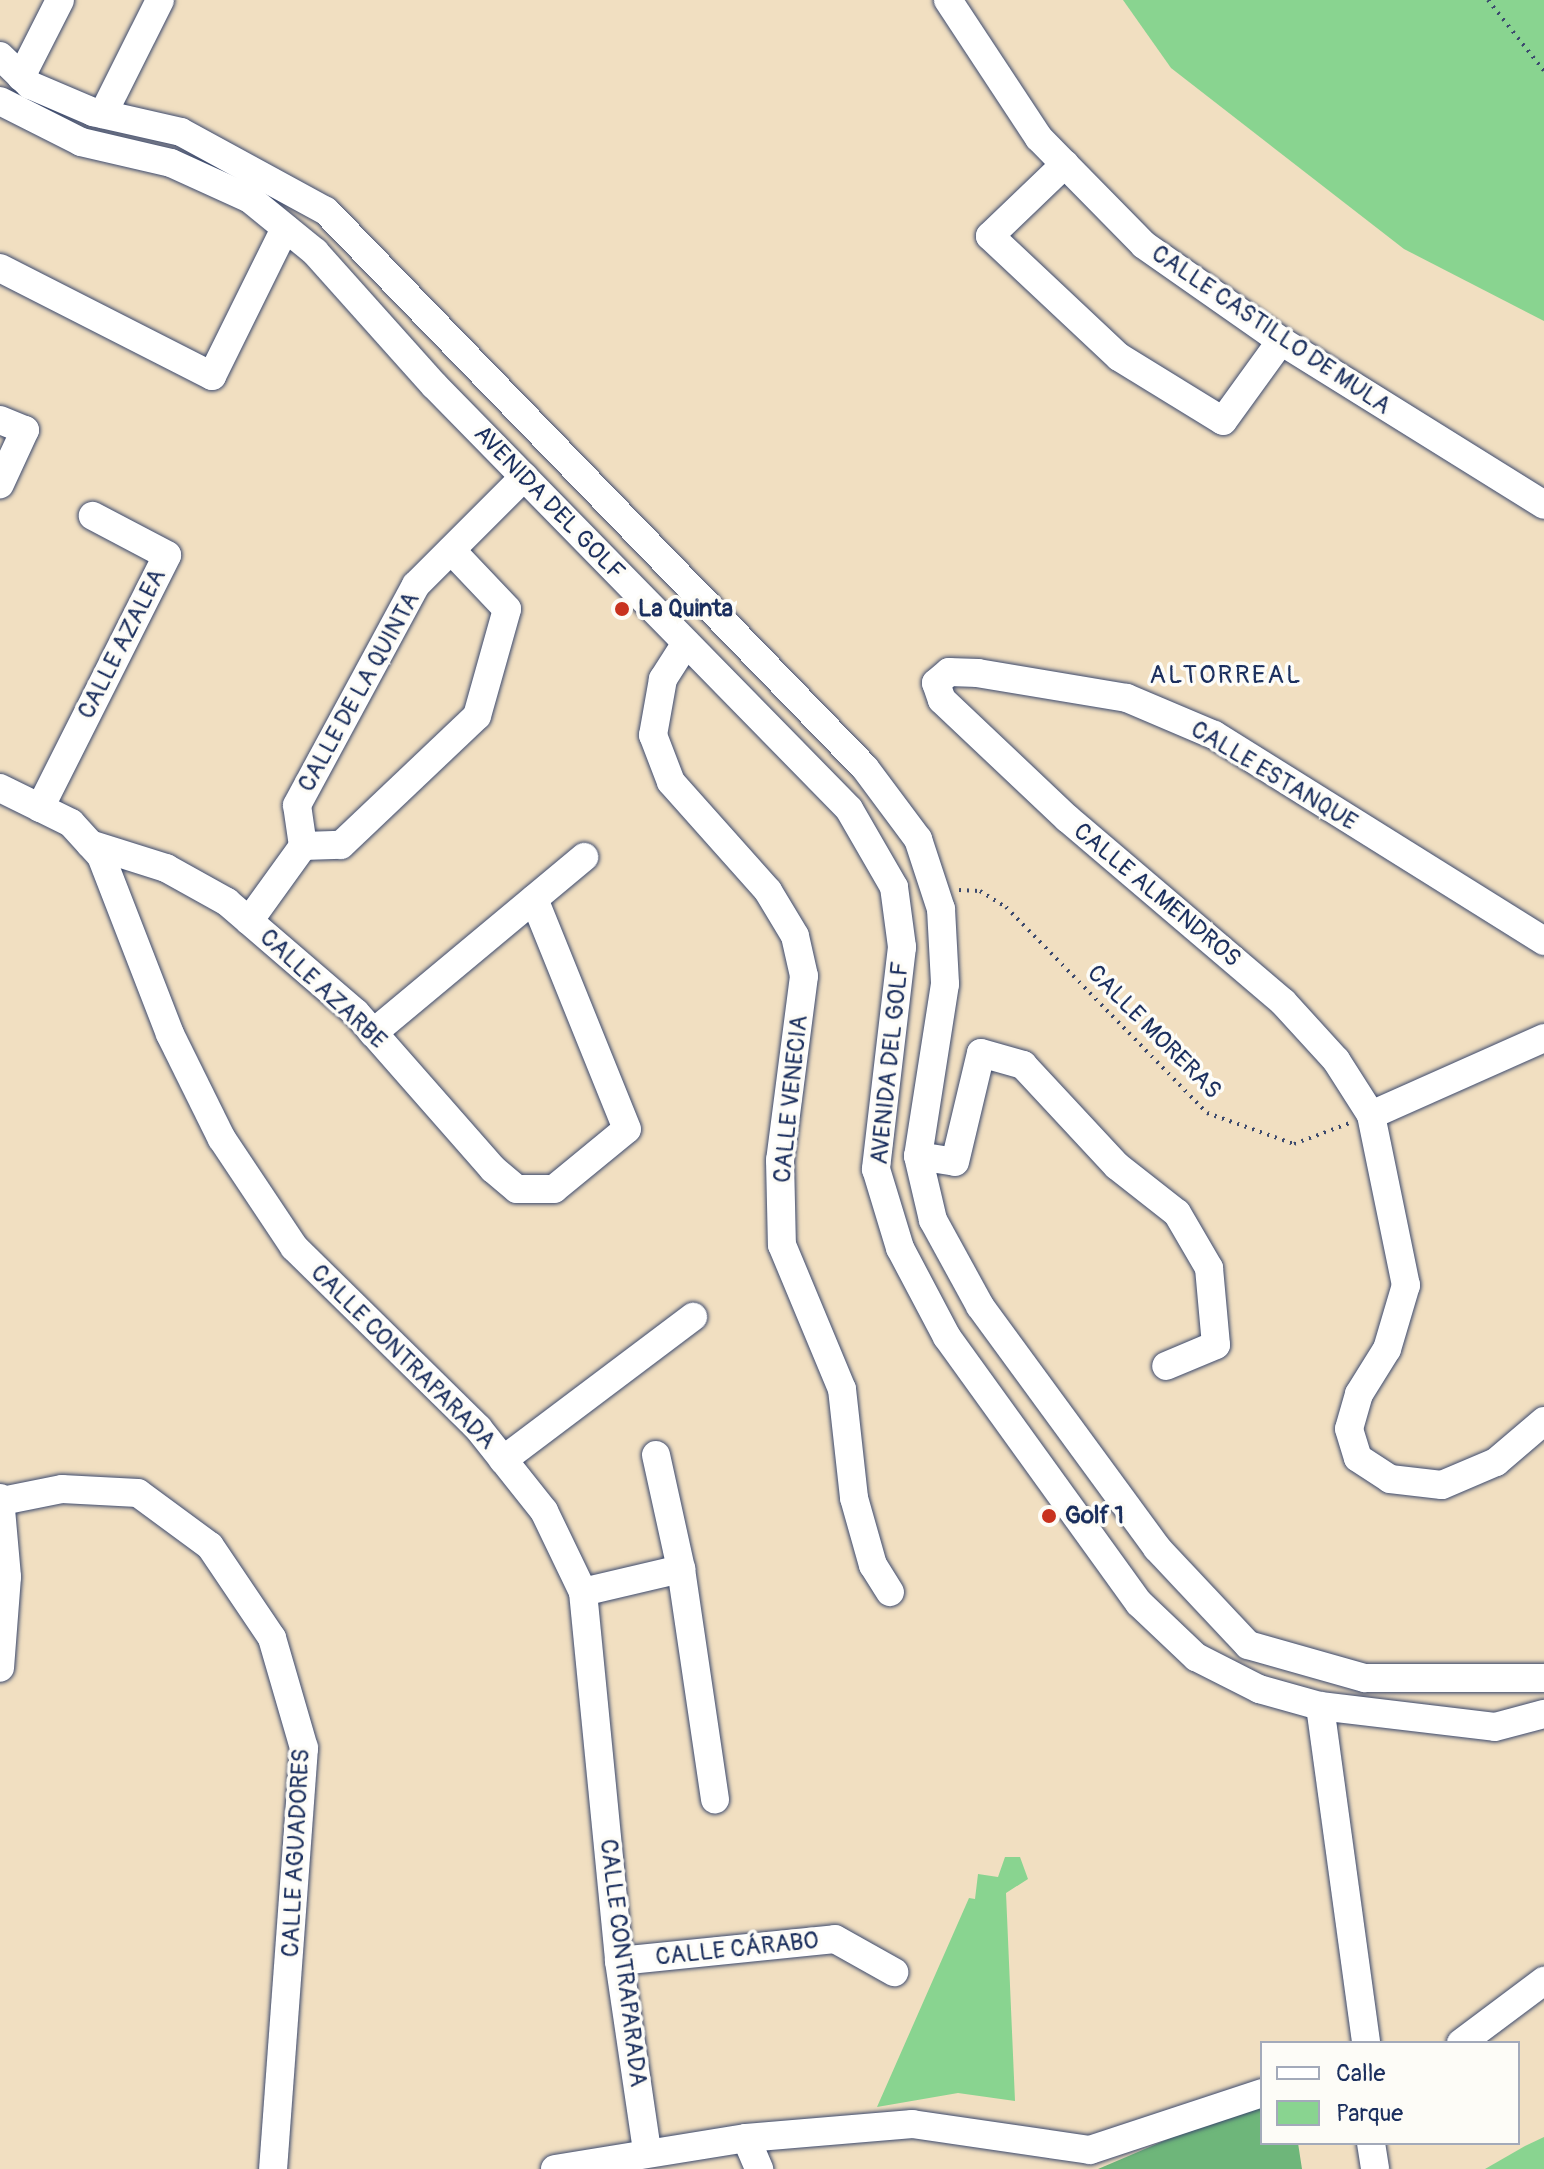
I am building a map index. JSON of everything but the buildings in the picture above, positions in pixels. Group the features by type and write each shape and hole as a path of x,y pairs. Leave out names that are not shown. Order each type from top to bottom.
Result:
{"street":[{"path":"6,65 60,0"},
{"path":"103,114 160,0"},
{"name":"CALLE CASTILLO DE MULA","path":"948,0 1039,138 1144,245 1281,341 1544,505"},
{"name":"AVENIDA DEL GOLF","path":"6,65 103,114 181,132 326,211 865,768 918,839 935,888 945,984 918,1156 933,1220 980,1306 1157,1548 1248,1645 1365,1678 1544,1678"},
{"name":"AVENIDA DEL GOLF","path":"0,101 81,142 171,163 250,199 285,228 849,809 894,887 902,947 899,1018 876,1169 900,1248 947,1337 1139,1603 1196,1657 1259,1689 1320,1706 1495,1727 1544,1714"},
{"path":"1065,164 990,236 1119,357 1223,421 1281,341"},
{"path":"0,268 212,376 285,228"},
{"path":"0,420 25,430 0,484"},
{"name":"CALLE DE LA QUINTA","path":"303,846 297,805 416,585 524,477"},
{"name":"CALLE AZALEA","path":"40,808 167,555 93,516"},
{"path":"249,921 303,846 341,845 477,716 507,609 451,550"},
{"name":"CALLE VENECIA","path":"686,643 663,679 653,735 671,782 768,891 795,936 804,976 780,1160 782,1245 842,1389 854,1498 873,1565 890,1592"},
{"name":"CALLE ESTANQUE","path":"936,683 949,672 978,673 1127,698 1214,735 1544,941"},
{"name":"CALLE ALMENDROS","path":"936,683 942,700 1068,819 1283,1002 1336,1060 1371,1115"},
{"name":"CALLE CONTRAPARADA","path":"0,788 71,823 90,844 131,924 176,1047 222,1139 278,1223 503,1460 544,1511 583,1592 619,1961 647,2151"},
{"name":"CALLE AZARBE","path":"90,844 166,868 249,921 373,1033 517,1189 554,1189 627,1129 534,899"},
{"path":"373,1033 584,857"},
{"path":"1544,1038 1371,1115 1406,1285 1387,1349 1352,1417 1358,1458 1390,1479 1442,1485 1496,1462 1544,1421"},
{"path":"918,1156 955,1162 981,1053 1023,1065 1117,1166 1177,1213 1209,1268 1216,1345 1166,1366"},
{"path":"503,1460 693,1317"},
{"path":"656,1455 681,1569 715,1800"},
{"name":"CALLE AGUADORES","path":"1,1500 62,1489 138,1493 210,1546 272,1638 304,1748 273,2169"},
{"path":"0,1668 7,1577 1,1500"},
{"path":"583,1592 681,1569"},
{"path":"1320,1706 1366,2041"},
{"name":"CALLE CÁRABO","path":"619,1961 835,1939 894,1972"},
{"path":"1464,2041 1544,1981"},
{"path":"555,2169 647,2151 746,2138 912,2124 1090,2150 1260,2094"},
{"path":"746,2138 759,2169"}],"path":[{"path":"1488,0 1544,71"},
{"name":"CALLE MORERAS","path":"935,888 980,891 1006,907 1207,1113 1294,1144 1371,1115"}],"green space":[{"path":"1123,0 1544,0 1544,321 1404,249 1171,68"},
{"path":"1005,1857 1020,1857 1028,1879 1006,1893 1015,2101 958,2093 877,2107 969,1898 975,1899 978,1874 998,1877"},
{"path":"1260,2100 1260,2145 1298,2145 1302,2169 1098,2169"},
{"path":"1544,2137 1544,2169 1485,2169 1525,2146"}],"place":[{"name":"La Quinta","path":"622,609"},
{"name":"Golf 1","path":"1049,1516"}],"district":[{"name":"ALTORREAL","path":"1226,676"}]}
